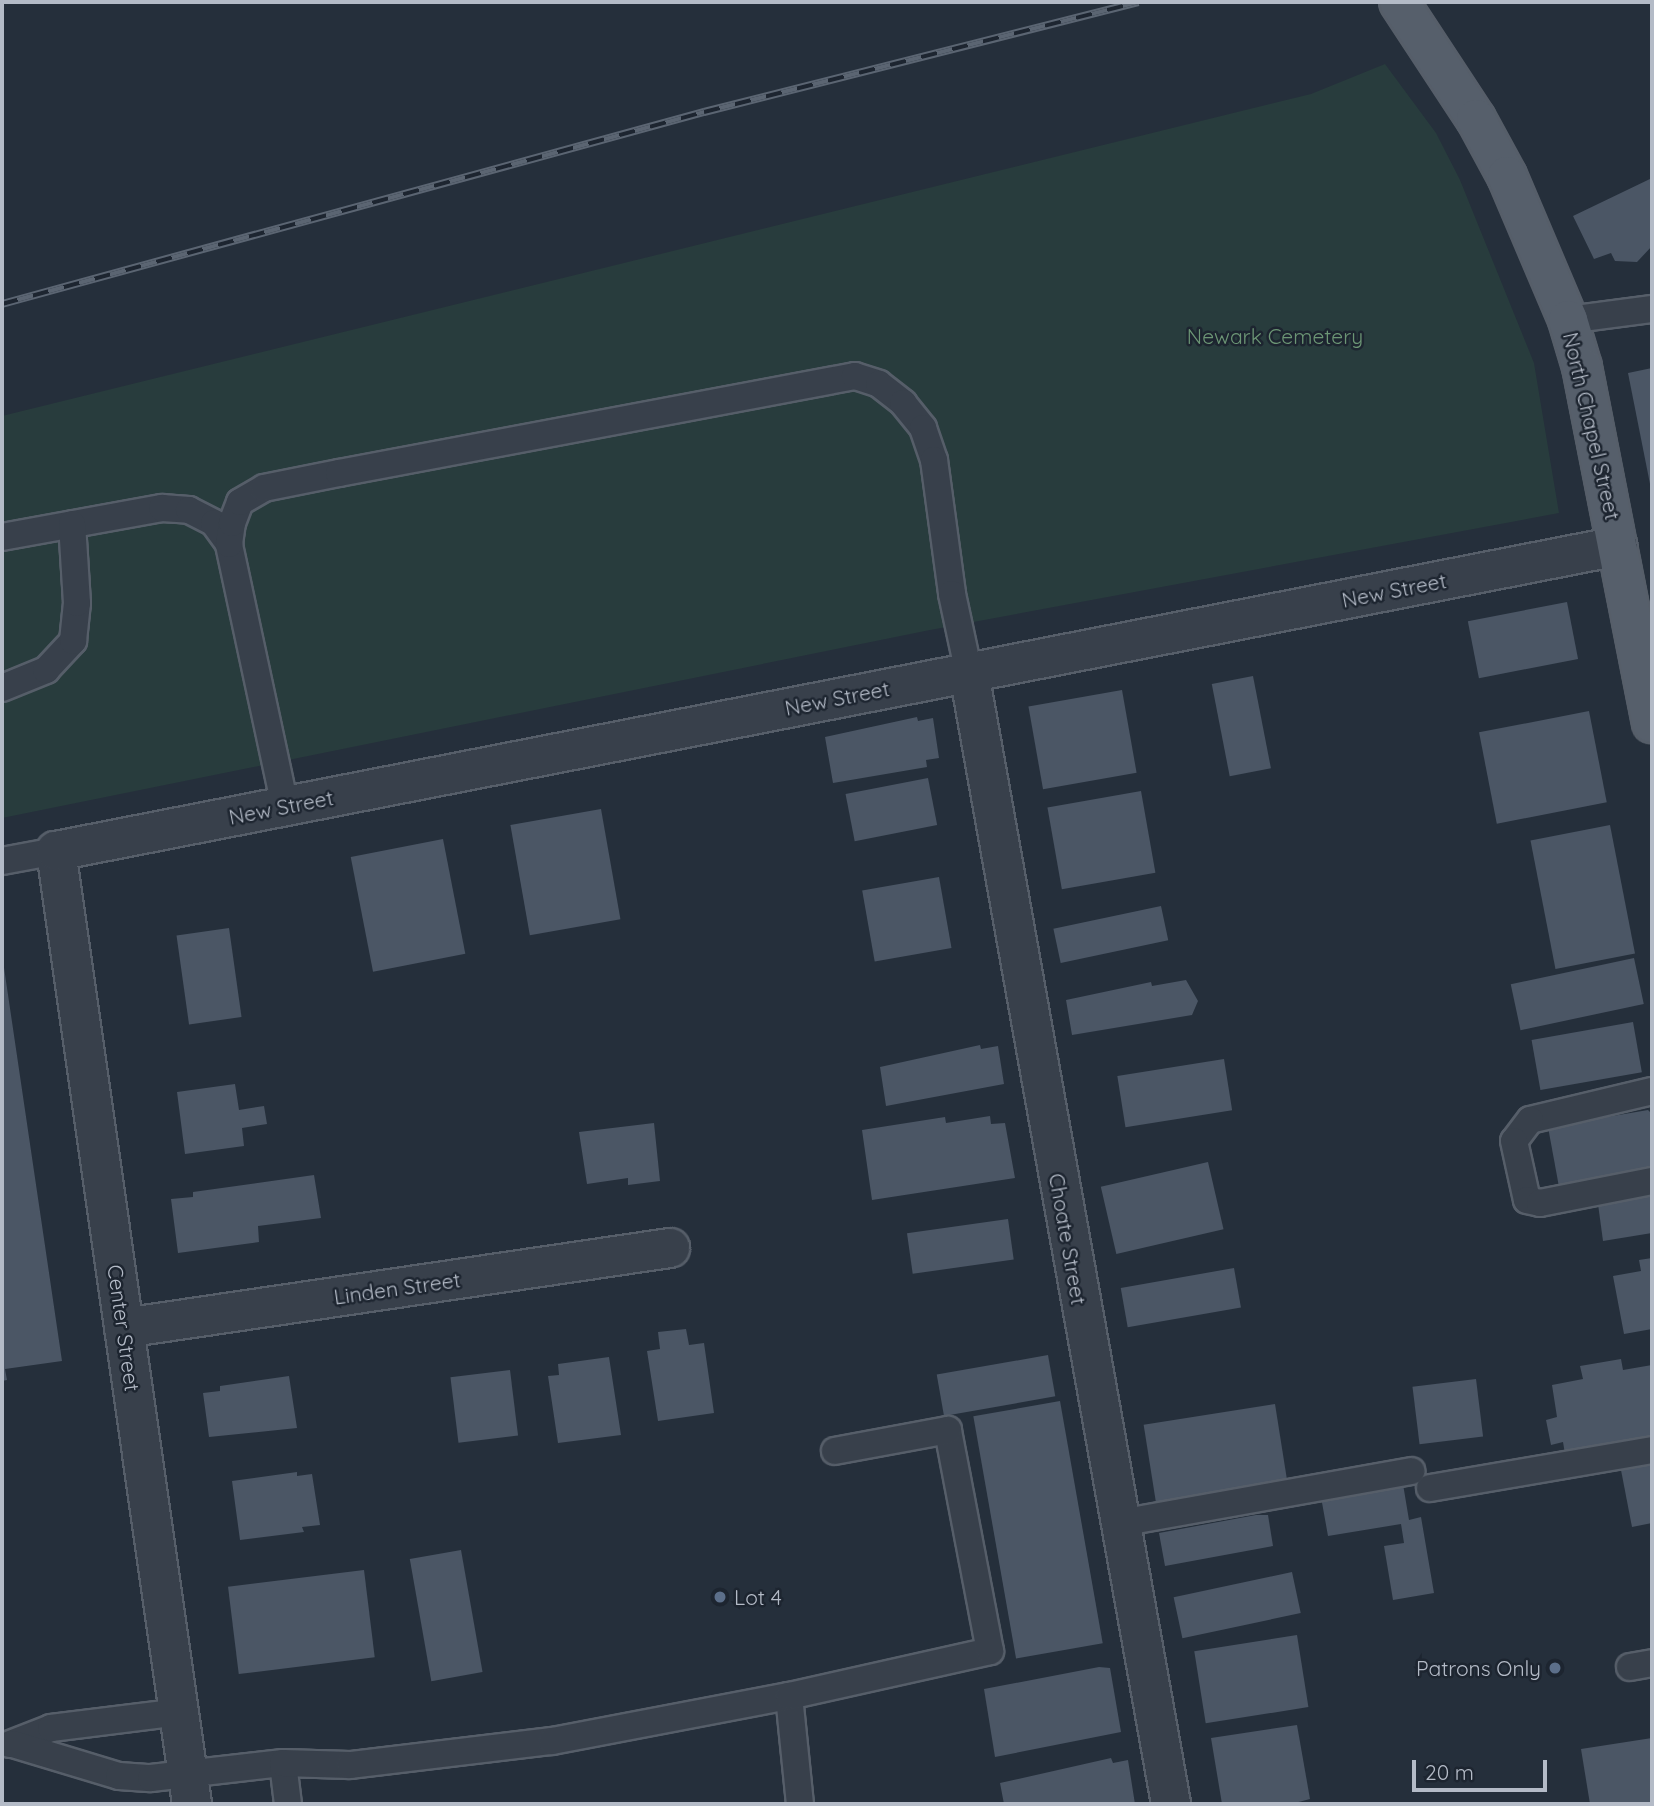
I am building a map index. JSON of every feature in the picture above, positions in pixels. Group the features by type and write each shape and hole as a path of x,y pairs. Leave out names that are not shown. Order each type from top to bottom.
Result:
{"main road":[{"name":"North Chapel Street","path":"1399,2 1470,109 1507,176 1568,320 1618,546 1652,723"}],"street":[{"name":"New Street","path":"57,851 1618,546"},
{"name":"Choate Street","path":"969,673 1171,1804"},
{"name":"Center Street","path":"57,851 190,1789"},
{"name":"Linden Street","path":"124,1328 670,1248"}],"lane":[{"path":"1568,320 1652,309"},
{"path":"229,544 240,502 264,488 855,376 879,384 895,396 923,428 934,460 952,594 969,673"},
{"path":"2,537 162,508 189,510 215,523 229,544 285,806"},
{"path":"2,688 46,670 73,641 77,603 72,524"},
{"path":"2,861 57,851"},
{"path":"1652,1091 1530,1120 1514,1141 1527,1200 1540,1203 1652,1181"},
{"path":"8,1744 119,1776 190,1789 283,1763 350,1765 438,1757 626,1729 990,1651 948,1430 835,1451"},
{"path":"1119,1523 1421,1479 1652,1450"},
{"path":"789,1696 800,1804"},
{"path":"8,1744 51,1728 179,1712"},
{"path":"282,1803 283,1763"}],"green space":[{"name":"Newark Cemetery","path":"1385,64 1436,133 1460,180 1534,363 1559,513 930,630 2,818 2,416 1311,94"}],"building":[{"path":"1652,178 1652,246 1637,262 1615,261 1611,253 1594,259 1573,216"},
{"path":"1652,368 1652,489 1651,489 1628,373"},
{"path":"1567,602 1578,659 1479,678 1468,621"},
{"path":"1253,676 1271,768 1230,776 1212,684"},
{"path":"1122,690 1137,773 1043,789 1028,706"},
{"path":"1589,711 1607,802 1497,824 1479,732"},
{"path":"917,717 918,721 933,718 939,758 926,760 927,767 833,783 825,737"},
{"path":"928,778 937,825 855,841 846,794"},
{"path":"1141,791 1155,873 1062,889 1047,807"},
{"path":"601,809 620,919 530,935 510,825"},
{"path":"1610,825 1635,954 1555,969 1530,840"},
{"path":"443,839 465,954 373,972 351,857"},
{"path":"939,877 952,948 875,961 862,891"},
{"path":"1161,906 1168,940 1061,963 1053,929"},
{"path":"229,928 242,1017 189,1025 177,935"},
{"path":"2,954 62,1361 5,1369 7,1380 2,1381"},
{"path":"1634,958 1644,1004 1521,1030 1511,984"},
{"path":"1186,980 1198,1001 1192,1015 1072,1035 1066,1000 1151,982 1152,986"},
{"path":"1633,1022 1642,1072 1540,1090 1532,1040"},
{"path":"980,1045 981,1049 998,1046 1004,1084 886,1106 880,1067"},
{"path":"1224,1059 1232,1110 1125,1127 1117,1076"},
{"path":"235,1084 239,1110 264,1106 267,1124 242,1128 244,1146 185,1154 177,1092"},
{"path":"1648,1110 1652,1114 1652,1170 1559,1187 1548,1127"},
{"path":"990,1116 991,1124 1005,1123 1015,1178 872,1200 862,1130 945,1117 946,1123"},
{"path":"654,1123 660,1181 628,1185 628,1178 587,1184 579,1132"},
{"path":"1208,1162 1224,1229 1116,1254 1101,1187"},
{"path":"314,1175 321,1218 258,1226 259,1242 178,1253 171,1199 193,1197 193,1192"},
{"path":"1652,1188 1652,1233 1603,1241 1598,1204"},
{"path":"1008,1219 1014,1260 913,1274 907,1233"},
{"path":"1652,1258 1652,1329 1624,1334 1613,1276 1641,1271 1639,1260"},
{"path":"1234,1268 1241,1307 1128,1327 1121,1288"},
{"path":"686,1329 689,1345 704,1343 714,1413 658,1421 647,1351 660,1349 658,1332"},
{"path":"1048,1355 1055,1396 944,1416 937,1375"},
{"path":"609,1357 621,1435 558,1443 548,1376 559,1375 558,1364"},
{"path":"1621,1359 1623,1370 1652,1365 1652,1439 1565,1454 1563,1442 1551,1445 1546,1420 1557,1417 1552,1385 1583,1379 1580,1366"},
{"path":"510,1370 518,1436 458,1443 450,1377"},
{"path":"289,1376 297,1428 209,1437 203,1393 220,1391 220,1386"},
{"path":"1476,1379 1483,1437 1420,1444 1412,1387"},
{"path":"1060,1401 1103,1643 1016,1659 973,1416"},
{"path":"1275,1404 1288,1483 1156,1504 1144,1425"},
{"path":"1652,1464 1652,1523 1632,1527 1621,1470"},
{"path":"297,1472 297,1476 312,1474 320,1525 302,1527 304,1532 240,1540 232,1481"},
{"path":"1403,1484 1409,1520 1421,1517 1434,1593 1393,1600 1384,1546 1404,1543 1401,1524 1328,1536 1321,1497"},
{"path":"1268,1515 1273,1546 1165,1566 1159,1533"},
{"path":"461,1550 483,1672 431,1681 410,1559"},
{"path":"364,1570 375,1657 239,1674 228,1587"},
{"path":"1292,1572 1301,1613 1182,1638 1174,1597"},
{"path":"1297,1635 1308,1707 1206,1723 1194,1651"},
{"path":"1099,1667 1110,1668 1121,1732 995,1757 984,1689"},
{"path":"1297,1725 1310,1799 1291,1804 1222,1804 1211,1738"},
{"path":"1652,1738 1652,1804 1590,1804 1581,1749"},
{"path":"1111,1758 1113,1763 1128,1760 1135,1804 1004,1804 1000,1783"}],"railway":[{"path":"2,304 704,112 1138,2"}],"place":[{"name":"Lot 4","path":"720,1597"},
{"name":"Patrons Only","path":"1555,1668"}]}
